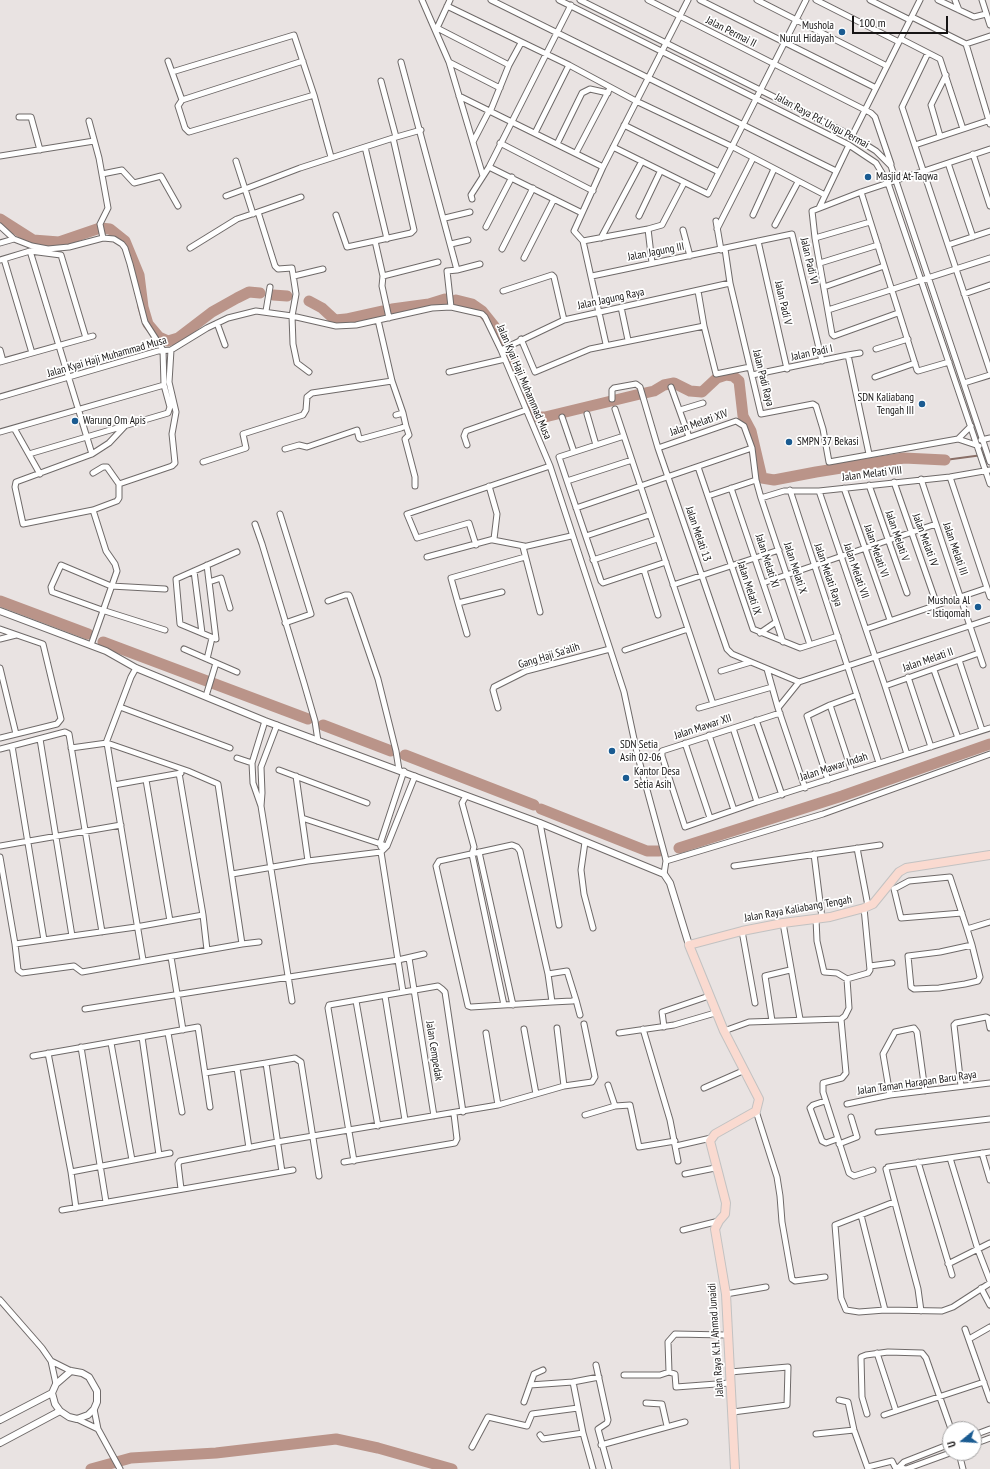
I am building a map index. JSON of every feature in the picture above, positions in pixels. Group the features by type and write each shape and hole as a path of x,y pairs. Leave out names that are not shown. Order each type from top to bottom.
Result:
{"main road":[{"name":"Jalan Raya Kaliabang Tengah","path":"689,945 742,931 782,923 819,918 866,907 873,904 899,872 906,868 990,855"},
{"path":"689,945 724,1031 760,1099 756,1111 712,1138"},
{"name":"Jalan Raya K.H. Ahmad Junaidi","path":"712,1138 710,1145 715,1168 726,1203 725,1214 718,1221 715,1229 726,1294 735,1469"}],"street":[{"path":"422,0 449,62 483,176"},
{"path":"435,27 450,0"},
{"path":"491,0 743,126 836,170"},
{"name":"Jalan Raya Pd. Ungu Permai","path":"559,0 848,145 876,163 888,183 982,460 988,471 990,484"},
{"name":"Jalan Raya Pd. Ungu Permai","path":"580,0 852,136 876,151 891,166 897,180 989,460"},
{"name":"Jalan Permai II","path":"648,0 658,2 679,17 866,110"},
{"path":"606,344 583,241 574,231 603,167 688,0"},
{"path":"700,0 876,88"},
{"path":"757,0 887,66"},
{"path":"613,147 642,161 660,172 708,194 806,0"},
{"path":"816,0 940,59 963,129"},
{"path":"870,0 966,44 990,36"},
{"path":"852,136 920,0"},
{"path":"938,0 974,17 986,14"},
{"path":"955,0 958,10"},
{"path":"982,0 990,25"},
{"path":"472,199 471,195 489,167 571,5"},
{"path":"447,6 520,43 569,65 636,101 733,147 824,195"},
{"path":"435,27 509,65"},
{"path":"172,72 292,35 295,37 314,94 331,157"},
{"path":"473,142 490,111 520,43"},
{"path":"915,145 940,136 990,122 966,44"},
{"path":"928,53 902,107 990,371"},
{"path":"168,61 182,100"},
{"path":"303,61 182,100 178,106 184,128 189,132 314,94"},
{"path":"401,62 421,130 457,270"},
{"path":"449,62 500,88"},
{"path":"534,133 569,65"},
{"path":"940,136 932,105 946,74"},
{"path":"336,215 347,246 387,239 411,233 414,230 380,81"},
{"path":"576,153 611,87"},
{"path":"557,144 582,93 590,89 608,93"},
{"path":"459,96 603,167"},
{"path":"866,110 875,117 891,166"},
{"path":"19,117 31,117 40,150"},
{"path":"89,122 102,174 108,208 100,226 103,238"},
{"path":"624,125 719,172"},
{"path":"226,196 331,157 421,130"},
{"path":"0,156 94,140"},
{"path":"500,144 593,190"},
{"path":"819,208 848,145"},
{"path":"365,146 387,239"},
{"path":"898,313 834,336 832,334 815,238 812,211 861,192 990,149"},
{"path":"973,154 990,206"},
{"path":"717,229 753,158"},
{"path":"236,161 245,189 256,213 275,266 278,269 291,268 294,276 296,294 292,316 293,344 296,360 299,365 309,372"},
{"path":"601,238 642,161"},
{"path":"948,163 973,237"},
{"path":"489,167 512,177 582,213"},
{"path":"754,215 774,169"},
{"path":"102,174 122,170 134,183 161,176 178,206"},
{"path":"638,216 660,172"},
{"path":"486,227 512,177"},
{"path":"776,225 798,182"},
{"path":"583,241 662,226 684,183"},
{"path":"502,248 533,188"},
{"path":"861,192 898,313 918,371 949,362"},
{"path":"190,248 237,219 301,197"},
{"path":"524,258 554,198"},
{"path":"444,218 470,212"},
{"name":"Jalan Padi Raya","path":"716,221 761,414 813,404 816,406 823,429 829,462 958,439 977,443 986,449"},
{"path":"815,238 870,222"},
{"path":"0,226 14,239 32,246 54,249 103,238 114,239 125,248 145,322 164,350 164,385 170,407 168,413 29,454"},
{"path":"648,229 652,262"},
{"path":"683,230 690,256"},
{"path":"948,245 990,231"},
{"name":"Jalan Padi VI","path":"723,249 790,234 793,236 822,361"},
{"path":"0,243 14,239"},
{"path":"451,244 468,240"},
{"path":"375,241 383,276 382,286 389,318"},
{"name":"Jalan Padi V","path":"758,241 787,369"},
{"path":"820,263 878,245"},
{"name":"Jalan Jagung III","path":"592,276 652,262 723,249"},
{"path":"30,251 92,454"},
{"path":"32,353 2,260 30,251 58,254 63,258 86,338"},
{"path":"828,310 990,258"},
{"path":"383,276 438,262"},
{"path":"451,307 447,271 480,264"},
{"path":"824,287 884,266"},
{"path":"294,276 323,269"},
{"path":"503,291 552,275 554,277 564,320"},
{"name":"Jalan Jagung Raya","path":"501,350 521,339 564,320 730,283"},
{"path":"964,294 990,286"},
{"path":"266,311 270,287"},
{"path":"698,290 704,326 715,373 750,367"},
{"name":"Jalan Kyai Haji Muhammad Musa","path":"0,397 164,350 171,350 217,323 242,313 266,311 336,326 352,325 432,308 451,307 482,314 485,317 501,350 550,466 624,692 637,753 666,858"},
{"path":"621,307 628,340"},
{"path":"378,320 392,381 409,435 406,439 415,476 415,486"},
{"path":"217,323 225,345"},
{"path":"521,339 535,372 576,353 606,344 704,326"},
{"path":"0,350 2,362 93,336"},
{"path":"876,349 908,340"},
{"path":"119,484 172,466 176,462 172,434 176,412 169,382 171,350"},
{"path":"848,356 860,353"},
{"name":"Jalan Padi I","path":"752,375 848,356 869,454"},
{"path":"449,372 505,359"},
{"path":"875,377 915,363"},
{"path":"964,384 990,375"},
{"path":"203,462 246,448 243,434 303,415 306,410 307,397 312,393 392,381"},
{"name":"Jalan Melati 13","path":"612,399 612,390 616,387 636,384 642,391 658,448 726,648 732,654 799,682"},
{"path":"0,432 164,385"},
{"path":"671,387 689,437"},
{"path":"680,410 703,403"},
{"path":"616,409 649,515 713,704"},
{"path":"467,445 464,436 466,431 526,410"},
{"path":"396,415 403,413"},
{"path":"588,414 596,445"},
{"path":"562,416 574,452"},
{"name":"Jalan Melati XIV","path":"658,448 738,422 744,426 752,448 756,480 761,498"},
{"path":"93,474 103,467 107,467 119,484 119,498 117,501 93,510 23,524 15,485 16,482 92,454 109,443 124,426"},
{"path":"285,450 300,445 307,447 357,430 359,438 361,439 406,426"},
{"path":"958,439 971,426"},
{"path":"14,428 40,474"},
{"path":"624,436 559,458 600,580 603,583 666,562"},
{"path":"977,443 983,439 990,438"},
{"path":"576,508 668,478 752,448"},
{"path":"567,481 632,460"},
{"path":"476,545 469,523 418,538 407,514 550,466"},
{"name":"Jalan Melati IX","path":"698,467 752,628 760,633"},
{"name":"Jalan Melati VIII","path":"761,498 790,490 819,491 950,477 988,471"},
{"path":"950,477 990,597"},
{"name":"Jalan Melati III","path":"921,479 970,626"},
{"path":"708,496 756,480"},
{"name":"Jalan Melati IV","path":"894,482 937,604"},
{"name":"Jalan Melati V","path":"869,485 907,593"},
{"path":"489,486 497,514 496,536 493,540"},
{"name":"Jalan Melati XI","path":"731,488 783,642"},
{"name":"Jalan Melati VI","path":"844,488 863,548 890,620"},
{"name":"Jalan Melati Raya","path":"790,490 879,763"},
{"name":"Jalan Melati VII","path":"819,491 875,658"},
{"name":"Jalan Melati X","path":"761,498 810,645"},
{"path":"91,645 116,568 106,551 93,510"},
{"path":"280,514 312,614 285,623"},
{"path":"586,536 649,515"},
{"path":"255,524 315,721 318,741"},
{"path":"763,583 813,564 936,524"},
{"path":"427,557 493,540 524,546 572,536"},
{"path":"593,560 657,539"},
{"path":"524,546 525,557 540,612"},
{"path":"673,585 779,550"},
{"path":"207,565 216,639 180,624 176,579 207,565 237,552"},
{"path":"468,634 450,580 452,577 525,557"},
{"path":"165,589 111,586 61,566 51,587 52,592 165,630"},
{"path":"644,570 658,615"},
{"path":"194,571 202,633"},
{"path":"209,582 220,578 230,608"},
{"path":"866,629 987,588"},
{"path":"458,603 502,592"},
{"path":"328,601 345,594 349,595 350,597 378,679 402,771 390,813 383,848 403,992"},
{"path":"0,611 91,645 116,656 136,668 277,726 540,823 664,874 670,882 689,945"},
{"path":"779,710 799,682 990,619"},
{"path":"760,633 776,622"},
{"path":"970,626 983,664"},
{"path":"0,629 40,642 44,646 61,719 57,724 0,738"},
{"path":"625,650 688,629"},
{"path":"760,633 800,648 838,636"},
{"path":"0,639 16,635"},
{"path":"207,659 212,638"},
{"path":"184,649 237,672"},
{"name":"Gang Haji Sa'alih","path":"498,708 493,690 494,687 526,671 610,649"},
{"name":"Jalan Melati II","path":"885,686 908,677 934,670 978,653"},
{"path":"875,658 907,754"},
{"path":"959,660 982,730"},
{"path":"721,671 750,662"},
{"path":"206,696 216,663"},
{"path":"0,668 16,734"},
{"path":"136,668 131,677 107,743 136,927 143,960"},
{"path":"767,669 805,788"},
{"path":"934,670 958,738"},
{"path":"908,677 931,747"},
{"path":"699,708 772,687"},
{"path":"828,780 807,716 830,705 857,695"},
{"path":"830,705 852,772"},
{"path":"120,707 230,748"},
{"name":"Jalan Mawar XII","path":"685,827 662,756 664,750 756,720 779,710"},
{"path":"756,720 782,795"},
{"path":"265,721 252,763 253,783 261,806 292,1001"},
{"path":"261,806 262,793 260,767 277,726"},
{"path":"733,728 757,802"},
{"name":"Jalan Mawar Indah","path":"685,827 757,802 990,728"},
{"path":"0,748 66,732 68,734 102,932"},
{"path":"709,735 734,810"},
{"path":"40,739 72,936"},
{"path":"71,748 107,743 188,771 215,782 218,785 242,944"},
{"path":"685,743 710,818"},
{"path":"12,746 44,940"},
{"path":"664,874 666,858 823,814 990,754"},
{"path":"237,758 252,763"},
{"path":"279,770 367,803"},
{"path":"114,785 188,771"},
{"path":"179,773 203,915 206,950"},
{"path":"296,776 308,860"},
{"path":"383,848 415,776"},
{"path":"146,780 170,920"},
{"path":"466,796 462,803 474,847 480,853 513,1005"},
{"path":"390,813 398,817"},
{"path":"302,818 383,848"},
{"path":"540,823 559,925"},
{"path":"0,846 121,825"},
{"path":"585,842 581,870 584,894 593,928"},
{"path":"552,1002 548,974 520,851 512,845 439,861 436,866 466,1003 471,1007 513,1005 552,1002 576,1000"},
{"path":"734,866 880,845"},
{"path":"474,847 472,854 504,1005"},
{"path":"232,874 383,848"},
{"path":"814,854 824,972 837,973 847,979 869,972 870,966 866,907 857,848"},
{"path":"0,857 20,973 74,966 82,972 143,960 171,957 259,942"},
{"path":"962,913 903,918 899,915 894,891 896,888 908,881 949,877 951,879 962,913 972,945 979,980 939,988 914,989 911,987 908,956 943,952 972,945"},
{"path":"15,944 136,927 203,915"},
{"path":"967,929 990,922"},
{"path":"782,923 800,1019"},
{"path":"489,931 497,930"},
{"path":"742,931 755,1003"},
{"path":"85,1009 177,996 289,976 398,960 424,954"},
{"path":"171,957 183,1030"},
{"name":"Jalan Cempedak","path":"409,958 434,1116"},
{"path":"870,966 892,963"},
{"path":"772,1021 765,976 790,970"},
{"path":"548,974 568,971 580,1015"},
{"path":"724,1031 749,1022 800,1019 841,1019 848,1012 847,979"},
{"path":"354,1161 350,1130 328,1008 329,1005 438,986 445,992 463,1112"},
{"path":"385,996 405,1120"},
{"path":"664,1027 662,1012 709,996"},
{"path":"356,1001 378,1126"},
{"path":"619,1033 664,1027 716,1013"},
{"path":"961,1086 954,1025 956,1023 986,1017 988,1018 990,1028"},
{"path":"841,1019 846,1073 842,1078 823,1083 823,1092 850,1174 854,1176 873,1170"},
{"path":"181,1189 178,1164 180,1161 405,1120 454,1114 498,1105 564,1086 589,1083 594,1079 584,1024"},
{"path":"33,1056 198,1027 210,1107"},
{"path":"557,1028 564,1086"},
{"path":"890,1095 883,1055 895,1032 914,1028 917,1032 925,1091"},
{"path":"524,1029 536,1094"},
{"path":"643,1030 675,1143 678,1161"},
{"path":"486,1032 498,1105"},
{"path":"168,1033 182,1112"},
{"path":"142,1037 159,1155"},
{"path":"111,1043 132,1160"},
{"path":"81,1047 106,1202"},
{"path":"48,1053 71,1172 76,1208"},
{"path":"205,1073 295,1058 301,1062 318,1176"},
{"path":"266,1063 282,1172"},
{"path":"237,1068 249,1148"},
{"path":"704,1088 745,1070"},
{"name":"Jalan Taman Harapan Baru Raya","path":"847,1104 890,1095 990,1083"},
{"path":"608,1085 616,1106"},
{"path":"825,1100 813,1105 810,1108 822,1141 826,1143 857,1137 851,1117"},
{"path":"585,1115 616,1106 629,1104 639,1147 712,1138"},
{"path":"756,1111 777,1177 782,1222 792,1279 795,1281 825,1277"},
{"path":"344,1162 455,1143 457,1139 454,1114"},
{"path":"878,1132 990,1119"},
{"path":"921,1311 918,1289 894,1202 887,1168 990,1152"},
{"path":"71,1172 101,1165 170,1153"},
{"path":"982,1153 990,1180"},
{"path":"894,1202 838,1224 834,1228 841,1298 847,1312 885,1310 946,1310 990,1282 978,1250 950,1158"},
{"path":"918,1162 952,1275"},
{"path":"685,1174 715,1168"},
{"path":"62,1210 293,1170"},
{"path":"861,1215 885,1310"},
{"path":"683,1230 718,1221"},
{"path":"948,1264 990,1243"},
{"path":"726,1294 766,1288"},
{"path":"981,1288 990,1305"},
{"path":"0,1300 22,1323 51,1361 56,1384"},
{"path":"969,1339 990,1327"},
{"path":"965,1329 990,1400"},
{"path":"669,1372 668,1342 672,1335 678,1333 724,1335"},
{"path":"877,1353 896,1411"},
{"path":"867,1414 862,1397 860,1360 863,1355 877,1353 922,1354 926,1358 948,1421"},
{"path":"51,1361 71,1371 82,1373 89,1377 94,1384 97,1391 94,1410 98,1429 120,1469"},
{"path":"596,1365 608,1420 607,1423 598,1429 601,1445 609,1469"},
{"path":"730,1372 788,1367 788,1405 733,1412"},
{"path":"524,1402 534,1374 543,1370"},
{"path":"0,1420 52,1393 56,1384 71,1371"},
{"path":"624,1375 660,1375 669,1372 675,1374 676,1387 730,1383"},
{"path":"530,1385 573,1382 599,1377"},
{"path":"573,1382 583,1433 593,1469"},
{"path":"884,1415 984,1382"},
{"path":"52,1393 55,1404 60,1411 69,1418 77,1419 98,1429"},
{"path":"839,1400 848,1402 854,1430 868,1468 892,1460 894,1466 900,1466 906,1469 942,1456"},
{"path":"646,1403 662,1404 667,1426"},
{"path":"472,1447 488,1417 527,1426 532,1414 578,1408"},
{"path":"77,1419 88,1415 94,1410"},
{"path":"0,1443 60,1411"},
{"path":"601,1445 685,1422"},
{"path":"816,1434 854,1430"},
{"path":"540,1435 543,1439 583,1433"},
{"path":"900,1466 904,1462 942,1447"}],"waterway":[{"path":"0,219 33,240 59,242 100,228 110,229 125,241 139,275 143,307 148,324 159,337 168,341 178,338 212,312 237,298 249,292 260,293"},
{"path":"273,295 287,296"},
{"path":"392,309 429,304 445,299"},
{"path":"456,300 472,304 482,311 494,326 504,344"},
{"path":"309,301 322,308 335,320 382,311"},
{"path":"509,355 515,366"},
{"path":"527,397 532,413 538,417 545,417 654,391 664,385 674,383 690,391 702,392 717,378 726,375 733,376 739,381 743,416 751,431 762,478 774,480 904,458 945,460"},
{"path":"945,460 990,454"},
{"path":"0,601 88,634"},
{"path":"103,642 308,719"},
{"path":"323,725 391,751"},
{"path":"679,848 842,796 990,744"},
{"path":"405,755 534,805"},
{"path":"541,809 647,851 659,851"},
{"path":"91,1469 131,1458 216,1453 336,1439 378,1448 452,1469"}],"place":[{"name":"Mushola Nurul Hidayah","path":"842,32"},
{"name":"Masjid At-Taqwa","path":"868,177"},
{"name":"SDN Kaliabang Tengah III","path":"922,404"},
{"name":"Warung Om Apis","path":"75,421"},
{"name":"SMPN 37 Bekasi","path":"789,442"},
{"name":"Mushola Al - Istiqomah","path":"978,607"},
{"name":"SDN Setia Asih 02-06","path":"612,751"},
{"name":"Kantor Desa Setia Asih","path":"626,778"}]}
